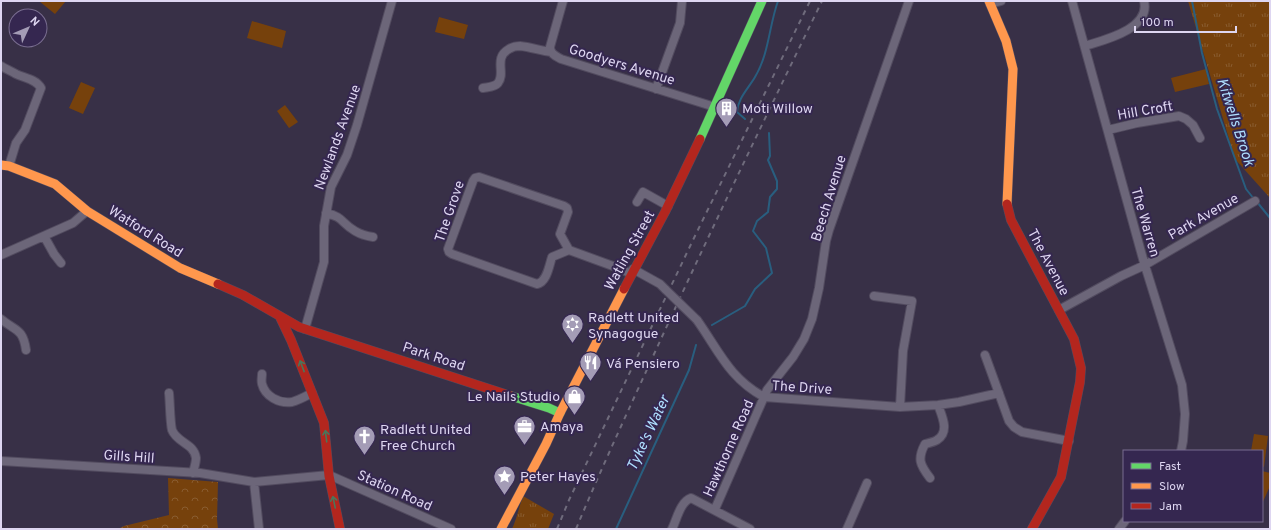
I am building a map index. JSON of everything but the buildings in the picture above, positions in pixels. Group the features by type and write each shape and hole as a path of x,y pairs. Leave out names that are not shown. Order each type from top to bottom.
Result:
{"main road":[{"name":"Watling Street","path":"502,529 632,272 668,206 715,107 762,1"},
{"name":"The Avenue","path":"990,3 1006,41 1012,69 1007,205 1011,220 1074,339 1081,368 1080,382 1061,477 1032,529"},
{"name":"Watford Road","path":"5,166 34,175 55,184 62,188 87,211 180,268 243,295 302,328"},
{"path":"280,317 292,340 324,423 329,475 340,529"},
{"path":"292,340 295,332 302,328"},
{"name":"Park Road","path":"302,328 549,408 560,413"}],"street":[{"name":"Newlands Avenue","path":"302,328 324,262 324,226 332,184 347,155 357,125 392,1"},
{"name":"Goodyers Avenue","path":"563,1 550,47 551,52 561,60 715,107"},
{"path":"656,89 680,23 682,1"},
{"name":"Beech Avenue","path":"764,397 767,390 793,357 804,339 812,319 829,230 908,1"},
{"path":"990,3 1001,1"},
{"name":"The Warren","path":"1072,1 1145,264 1182,385 1185,414 1181,450"},
{"path":"1085,46 1114,37 1133,27 1143,16 1144,1"},
{"path":"483,88 495,85 498,82 500,76 499,63 506,50 520,46 544,52 551,52"},
{"path":"1,66 34,81 39,84 41,88 25,130 16,143 5,166"},
{"name":"Hill Croft","path":"1108,130 1137,123 1179,116 1186,119 1193,125 1200,138"},
{"name":"The Grove","path":"479,177 568,208 560,234 569,250 552,258 544,280 537,284 452,254 448,249 473,181 475,178 479,177"},
{"path":"637,202 643,192 668,206"},
{"name":"Park Avenue","path":"1059,310 1145,264 1255,201"},
{"path":"1,255 72,223 87,211"},
{"path":"326,213 341,219 355,231 373,237"},
{"path":"44,236 61,263"},
{"path":"569,250 632,272"},
{"name":"The Drive","path":"632,272 660,284 697,320 731,371 756,393 764,397 900,407 938,405 999,393"},
{"path":"874,296 912,301 904,337 900,407"},
{"path":"1,320 22,334 25,340 26,350"},
{"path":"985,355 1010,421 1014,427 1022,432 1069,440"},
{"path":"262,374 262,384 267,393 275,400 292,402 312,393"},
{"path":"169,393 172,430 177,438 191,447 194,452 196,459 193,473"},
{"name":"Hawthorne Road","path":"715,509 764,397"},
{"path":"930,478 922,469 920,457 925,444 935,441 943,434 944,422 938,405"},
{"name":"Gills Hill","path":"1,461 200,473 254,482 329,475"},
{"name":"Station Road","path":"329,475 451,529"},
{"path":"254,482 260,529"},
{"path":"846,529 867,483"},
{"path":"672,529 684,503 687,499 692,498 750,529"}],"green space":[{"path":"39,1 66,1 55,14"},
{"path":"1188,1 1270,1 1270,198 1235,159"},
{"path":"439,17 468,25 464,39 435,32"},
{"path":"252,21 286,31 282,48 247,38"},
{"path":"1206,69 1209,84 1175,92 1171,78"},
{"path":"81,82 95,88 83,114 69,108"},
{"path":"285,105 298,122 289,128 277,111"},
{"path":"1254,434 1268,436 1264,467 1263,450 1251,450"},
{"path":"1263,471 1270,473 1270,486 1263,502"},
{"path":"168,478 218,482 218,529 118,529 124,526 169,515"},
{"path":"523,496 554,514 548,529 512,529"}],"waterway":[{"name":"Tyke's Water","path":"745,119 737,112 739,102 760,68 778,1"},
{"name":"Kitwells Brook","path":"1192,1 1202,53 1217,109 1246,189 1254,199"},
{"name":"Tyke's Water","path":"712,325 745,306 755,289 772,273 766,248 753,231 757,221 768,212 770,197 777,189 777,181 768,160 770,156 769,133"},
{"name":"Kitwells Brook","path":"1257,202 1270,218"},
{"name":"Tyke's Water","path":"616,529 689,370 696,345"}],"railway":[{"path":"557,529 569,500 693,240 810,1"},
{"path":"576,529 675,308 822,1"}],"traffic: fast":[{"path":"700,139 762,1"},
{"path":"511,396 560,413"}],"traffic: slow":[{"path":"989,1 1006,41 1013,69 1007,204"},
{"path":"1,165 9,166 55,184 87,211 180,268 218,284"},
{"path":"501,529 546,444 560,413 624,289"}],"traffic: jam":[{"path":"624,289 665,212 700,139"},
{"path":"1007,204 1011,220 1074,339 1081,368 1080,382 1061,477 1032,529"},
{"path":"218,284 243,295 299,327 511,396"},
{"path":"280,317 291,340 324,423 329,476 340,529"}],"place":[{"name":"Moti Willow","path":"726,128"},
{"name":"Radlett United Synagogue","path":"572,344"},
{"name":"Vá Pensiero","path":"591,382"},
{"name":"Le Nails Studio","path":"575,416"},
{"name":"Amaya","path":"525,446"},
{"name":"Radlett United Free Church","path":"365,456"},
{"name":"Peter Hayes","path":"505,496"}]}
